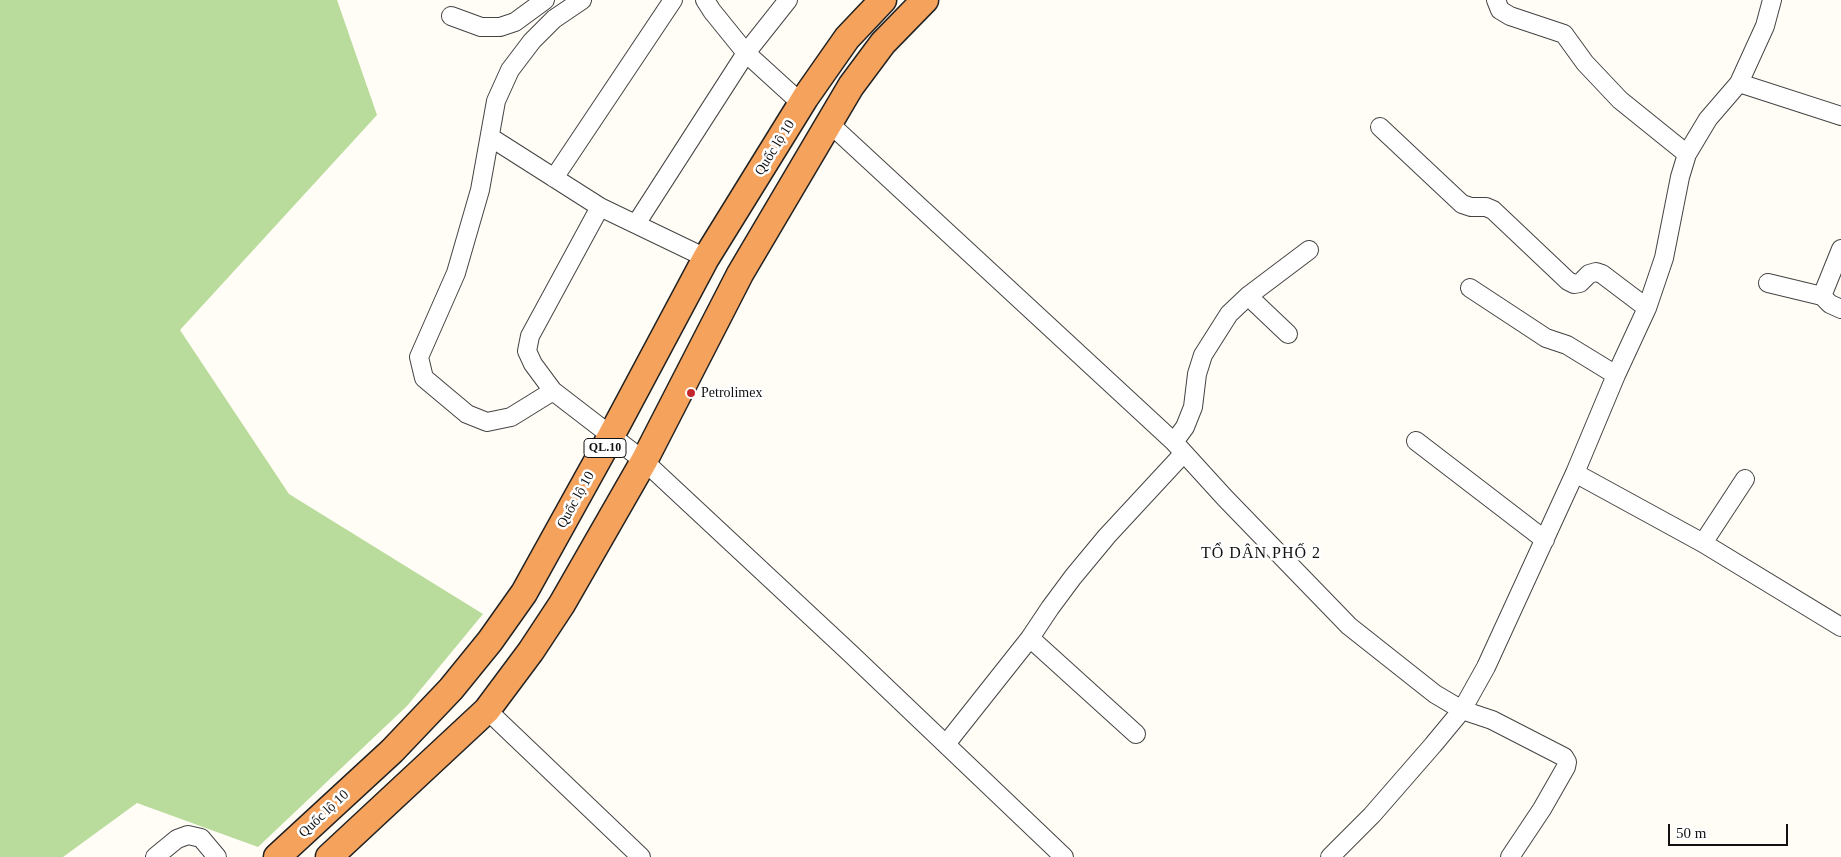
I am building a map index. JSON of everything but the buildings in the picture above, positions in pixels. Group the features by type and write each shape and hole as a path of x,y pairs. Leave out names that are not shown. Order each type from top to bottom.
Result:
{"highway":[{"name":"Quốc lộ 10","path":"278,857 392,752 451,689 490,642 524,594 706,258 802,104 847,38 883,0"},
{"name":"QL.10","path":"329,857 487,710 531,651 562,604 644,461 740,274 851,86 883,43 924,0"}],"street":[{"path":"451,16 481,26 500,27 515,22 545,0"},
{"path":"553,391 511,417 487,422 467,414 424,378 419,356 456,273 480,190 496,101 510,70 532,41 554,19 582,0"},
{"path":"554,178 673,0"},
{"path":"705,0 746,53 802,104"},
{"path":"636,224 746,53 788,0"},
{"path":"1496,0 1500,10 1510,16 1564,34 1585,63 1620,100 1687,154"},
{"path":"1330,857 1372,815 1462,710 1486,667 1545,540 1647,308 1664,258 1680,177 1687,154 1708,119 1739,83 1765,26 1772,0"},
{"path":"1739,83 1841,116"},
{"path":"830,123 1178,448 1348,626 1435,694 1462,710 1492,720 1564,757 1567,762 1542,809 1510,857"},
{"path":"1380,127 1462,204 1471,207 1486,207 1493,210 1568,281 1574,284 1580,283 1589,274 1596,272 1602,274 1647,308"},
{"path":"490,137 600,207 706,258"},
{"path":"600,207 530,336 527,351 533,364 553,391 644,461 850,653 1062,856"},
{"path":"1822,296 1841,248"},
{"path":"946,744 1030,638 1050,608 1106,536 1178,448 1193,407 1197,374 1204,355 1229,314 1248,296 1309,250"},
{"path":"1768,283 1822,296 1830,304 1841,309"},
{"path":"1470,288 1546,338 1567,345 1616,375"},
{"path":"1248,296 1288,334"},
{"path":"1416,441 1545,540"},
{"path":"1575,473 1703,542 1841,627"},
{"path":"1703,542 1745,479"},
{"path":"1030,638 1136,734"},
{"path":"487,710 641,857"},
{"path":"155,857 178,839 188,835 201,838 217,857"}],"green space":[{"path":"0,0 337,0 377,115 180,330 289,494 483,614 407,706 258,847 137,803 63,857 0,857"}],"place":[{"name":"Petrolimex","path":"691,393"}],"district":[{"name":"TỔ DÂN PHỐ 2","path":"1261,554"}]}
